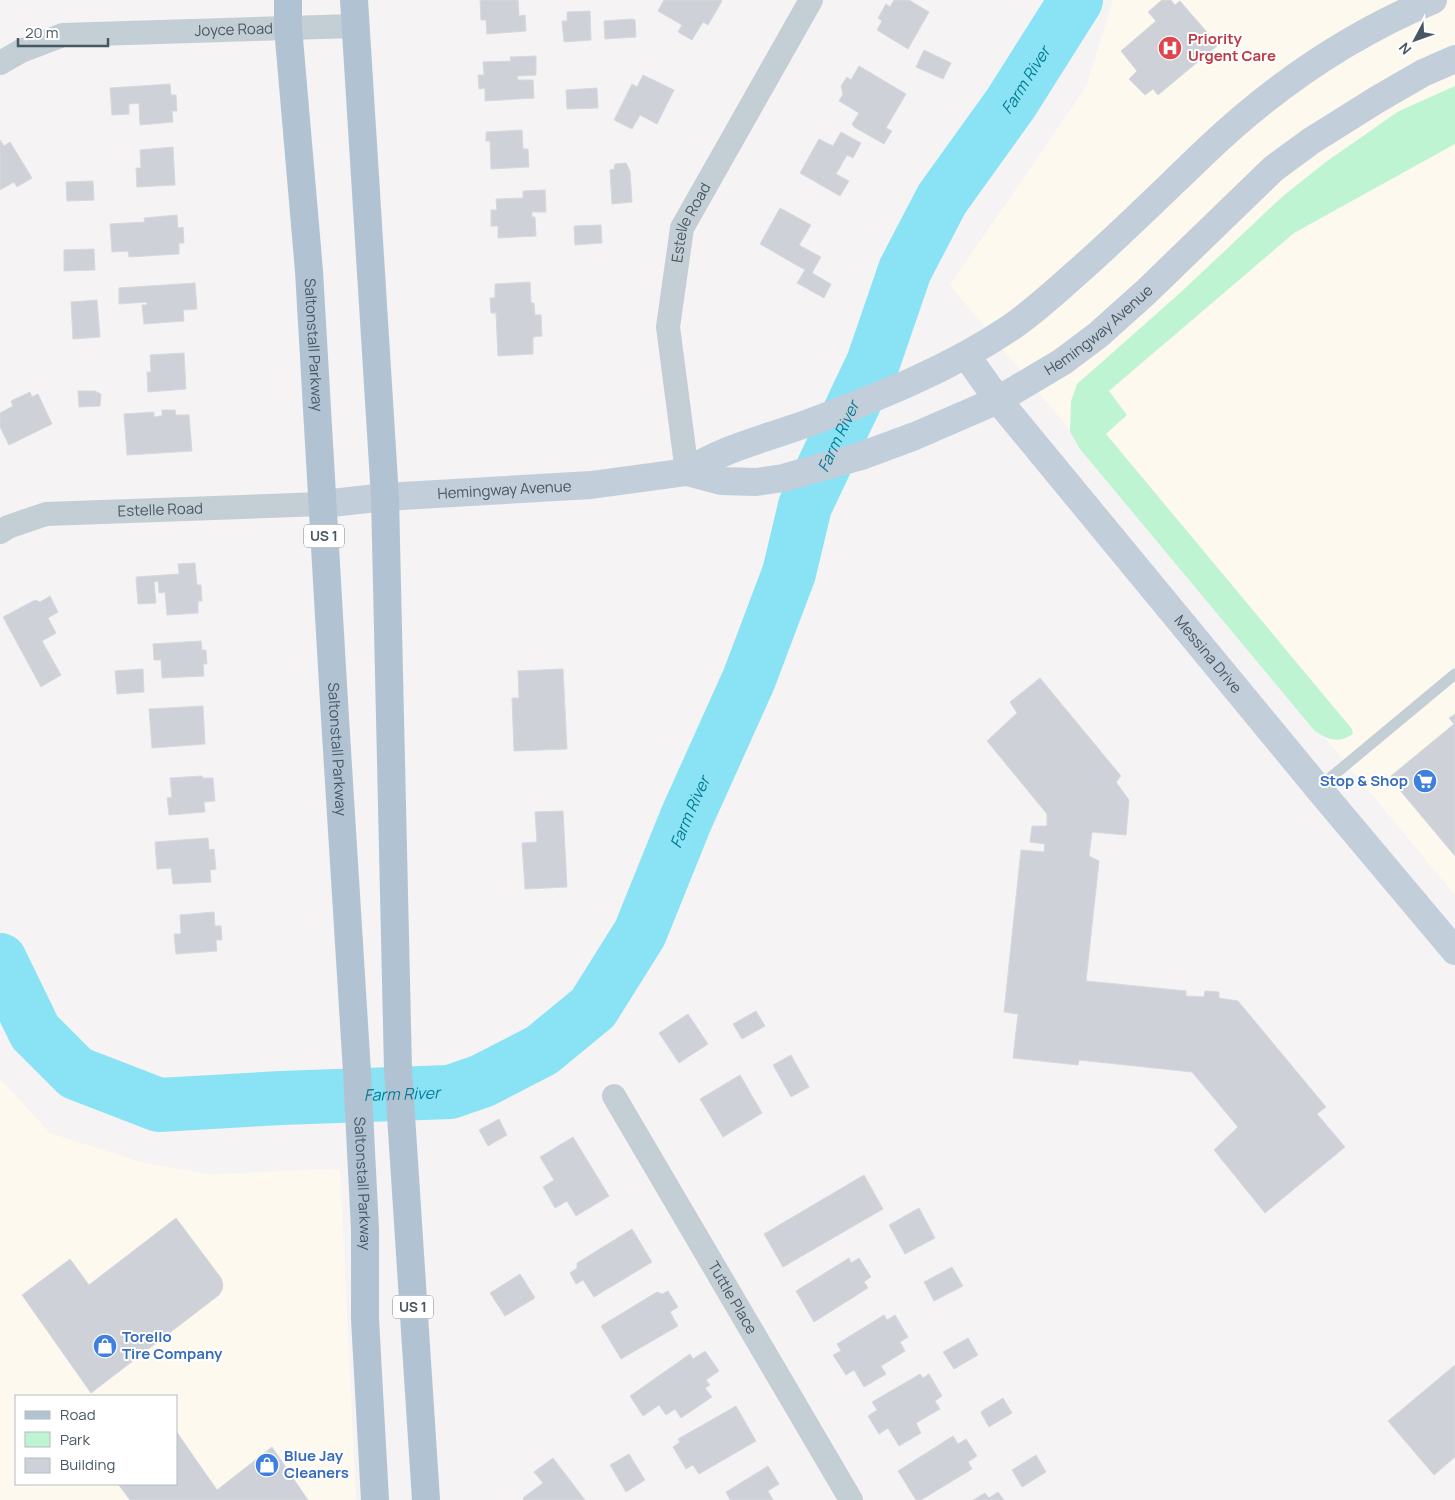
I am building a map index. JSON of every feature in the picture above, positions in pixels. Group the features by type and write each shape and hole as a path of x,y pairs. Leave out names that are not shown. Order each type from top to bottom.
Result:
{"main road":[{"name":"Saltonstall Parkway","path":"288,0 288,27 310,271 360,1117 365,1230 370,1496"},
{"name":"Hemingway Avenue","path":"687,472 727,450 876,397 966,355 1010,328 1039,306 1134,222 1208,149 1256,107 1290,81 1353,40 1403,13 1433,0"},
{"name":"US 1","path":"354,13 385,497 398,1069 426,1500"},
{"name":"Hemingway Avenue","path":"323,504 385,497 591,485 687,472 721,481 739,483 783,478 861,456 948,422 998,400 1062,362 1098,335 1146,292 1273,169 1311,141 1371,103 1423,74 1455,59"},
{"name":"Messina Drive","path":"966,355 998,400 1455,951"}],"street":[{"name":"Estelle Road","path":"687,472 668,327 682,228 811,0"},
{"name":"Joyce Road","path":"0,63 22,51 64,35 288,27 354,13"},
{"name":"Estelle Road","path":"0,532 8,527 46,514 323,504"},
{"name":"Tuttle Place","path":"614,1096 851,1500"}],"lane":[{"path":"1318,788 1455,674"}],"shaded area":[{"path":"1113,0 1455,0 1455,895 950,285 1086,87"},
{"path":"0,1079 50,1133 140,1162 209,1174 340,1169 356,1500 0,1500"}],"green space":[{"path":"1455,86 1455,144 1294,233 1109,391 1127,415 1106,434 1352,729 1353,734 1348,737 1333,740 1314,730 1080,449 1070,432 1071,401 1077,384 1180,293 1283,196 1327,161 1399,111"}],"building":[{"path":"480,0 518,0 519,16 525,15 526,31 487,34 486,20 481,20"},
{"path":"664,0 722,1 708,25 703,22 692,40 678,32 682,25 658,11"},
{"path":"894,0 909,0 929,12 908,49 877,30 882,21 878,18 886,4 890,7"},
{"name":"Priority Urgent Care","path":"1162,0 1171,0 1175,5 1180,1 1218,45 1158,95 1153,89 1145,95 1129,79 1137,71 1121,51 1156,21 1148,12"},
{"path":"590,11 591,40 564,42 562,21 567,21 567,12"},
{"path":"635,20 636,37 605,39 604,21"},
{"path":"924,50 951,63 943,79 916,67"},
{"path":"536,56 536,75 517,76 518,80 533,80 534,98 485,101 485,88 479,89 478,75 484,75 483,62 511,61 510,57"},
{"path":"859,66 906,94 886,128 892,131 884,144 854,127 852,124 859,113 839,101 843,94 841,86 847,77 851,80"},
{"path":"643,75 674,90 657,124 640,115 632,129 614,120 632,84 637,87"},
{"path":"170,84 171,95 176,95 177,111 172,111 173,122 140,125 139,103 129,104 129,114 112,115 110,88"},
{"path":"597,88 598,108 567,109 566,90"},
{"path":"522,130 523,149 528,149 529,167 491,169 490,141 486,141 486,132"},
{"path":"841,132 861,143 853,158 847,155 836,174 849,181 840,196 800,173 819,139 833,146"},
{"path":"0,140 4,146 10,142 32,178 17,187 14,182 0,190"},
{"path":"173,147 175,185 137,187 136,168 141,168 140,150"},
{"path":"626,163 630,171 632,202 612,204 610,170 614,169 615,164"},
{"path":"93,181 94,200 67,201 66,182"},
{"path":"545,190 546,212 532,212 532,217 535,217 536,236 498,238 498,226 491,226 491,210 497,210 496,199 523,198 523,191"},
{"path":"780,208 811,225 799,245 821,257 812,273 831,284 824,298 797,283 805,270 760,244"},
{"path":"177,215 178,228 183,227 184,243 179,243 179,254 129,257 128,251 112,252 110,224 145,222 144,218"},
{"path":"601,225 602,243 575,245 574,226"},
{"path":"94,249 95,270 64,271 64,250"},
{"path":"530,282 531,303 534,303 535,315 541,315 542,336 533,337 533,354 498,356 496,313 491,313 490,298 495,298 495,284"},
{"path":"195,283 197,309 183,310 184,321 144,324 142,305 147,305 147,302 119,304 119,288"},
{"path":"97,300 100,337 73,339 71,302"},
{"path":"184,353 186,389 148,392 147,372 151,372 150,355"},
{"path":"78,391 95,391 101,394 100,406 79,407"},
{"path":"30,392 32,397 38,394 52,424 9,445 0,427 0,413 13,406 11,401"},
{"path":"162,410 175,410 176,415 189,415 192,451 127,455 124,414 154,412 154,417 162,416"},
{"path":"195,563 197,585 201,585 202,601 198,601 198,613 167,615 165,592 159,593 158,581 154,582 156,603 138,604 136,577 179,574 178,564"},
{"path":"50,596 58,612 48,618 56,633 42,641 61,675 41,687 3,617 35,600 40,602"},
{"path":"201,641 202,650 206,650 207,664 203,664 204,676 162,678 161,660 154,660 153,644"},
{"path":"143,669 144,692 117,694 115,671"},
{"path":"563,669 567,749 514,751 512,698 519,698 518,671"},
{"path":"1040,678 1121,776 1116,782 1129,800 1126,835 1092,832 1089,856 1099,861 1086,981 1186,991 1186,996 1204,997 1205,991 1219,992 1219,998 1238,1001 1326,1107 1317,1114 1345,1147 1265,1213 1214,1150 1238,1127 1192,1072 1079,1060 1078,1065 1013,1058 1018,1014 1004,1012 1021,850 1044,852 1045,844 1030,842 1032,826 1047,826 1047,814 987,741 1017,713 1010,702"},
{"path":"203,706 205,744 152,748 149,709"},
{"name":"Stop & Shop","path":"1455,714 1455,856 1398,788 1400,786 1391,776 1454,724 1449,718"},
{"path":"202,776 203,778 213,778 215,801 204,802 205,812 169,815 167,798 172,797 170,778"},
{"path":"563,811 567,887 525,889 522,843 537,842 535,812"},
{"path":"208,838 209,850 214,849 216,869 210,870 211,882 173,884 171,868 157,869 155,842"},
{"path":"214,912 215,926 221,926 222,940 216,940 217,951 176,954 174,934 181,934 180,915"},
{"path":"756,1011 765,1026 742,1039 733,1024"},
{"path":"688,1014 708,1044 679,1063 659,1033"},
{"path":"791,1055 809,1087 791,1097 773,1065"},
{"path":"740,1075 762,1113 723,1137 700,1099"},
{"path":"499,1119 507,1135 488,1146 479,1130"},
{"path":"573,1137 609,1196 576,1216 567,1201 555,1208 543,1187 554,1180 540,1157"},
{"path":"864,1175 883,1209 783,1267 764,1234"},
{"path":"919,1208 935,1238 905,1254 889,1225"},
{"name":"Torello Tire Company","path":"176,1218 221,1278 222,1290 219,1295 91,1393 22,1295 70,1259 89,1285"},
{"path":"632,1229 652,1262 594,1297 583,1280 576,1284 570,1273 577,1268 577,1263"},
{"path":"849,1258 851,1263 859,1258 871,1277 864,1282 868,1288 814,1322 796,1291"},
{"path":"952,1267 963,1286 934,1301 924,1282"},
{"path":"520,1274 535,1298 505,1316 490,1293"},
{"path":"668,1291 678,1307 670,1312 678,1326 621,1359 601,1326 657,1292 662,1294"},
{"path":"884,1315 887,1320 895,1315 908,1337 900,1342 905,1351 881,1366 886,1374 864,1387 854,1370 846,1375 833,1355 841,1351 837,1344"},
{"path":"968,1338 978,1355 954,1369 943,1352"},
{"path":"705,1351 719,1371 706,1380 710,1385 705,1388 712,1397 681,1418 675,1409 666,1415 659,1405 643,1416 630,1396 690,1354 693,1359"},
{"path":"1455,1365 1455,1457 1434,1475 1388,1421"},
{"path":"920,1374 923,1378 929,1374 942,1396 935,1401 940,1409 916,1423 921,1433 899,1446 888,1428 879,1434 868,1416 877,1410 872,1402"},
{"path":"1003,1398 1012,1413 989,1427 981,1413"},
{"path":"736,1406 756,1441 699,1474 693,1465 686,1469 673,1447 680,1442 678,1439"},
{"name":"Blue Jay Cleaners","path":"178,1434 217,1490 272,1447 308,1500 130,1500 119,1485 178,1485"},
{"path":"953,1436 958,1444 966,1439 977,1456 968,1462 972,1469 921,1500 916,1500 898,1471"},
{"path":"629,1454 645,1480 626,1492 610,1465"},
{"path":"1036,1455 1046,1472 1022,1487 1012,1470"},
{"path":"553,1458 585,1500 524,1500 523,1498 543,1483 534,1472"},
{"path":"768,1466 779,1484 768,1491 773,1500 730,1500 726,1492"},
{"path":"998,1492 1004,1500 973,1500 985,1493 989,1498"}],"waterway":[{"name":"Farm River","path":"0,960 35,1032 76,1073 159,1105 281,1098 450,1092 482,1081 542,1050 593,1008 640,933 686,819 749,679 789,573 805,506 873,363 905,270 942,199 1011,103 1076,0"}],"place":[{"name":"Priority Urgent Care","path":"1170,48"},
{"name":"Stop & Shop","path":"1425,781"},
{"name":"Torello Tire Company","path":"105,1346"},
{"name":"Blue Jay Cleaners","path":"267,1465"}]}
